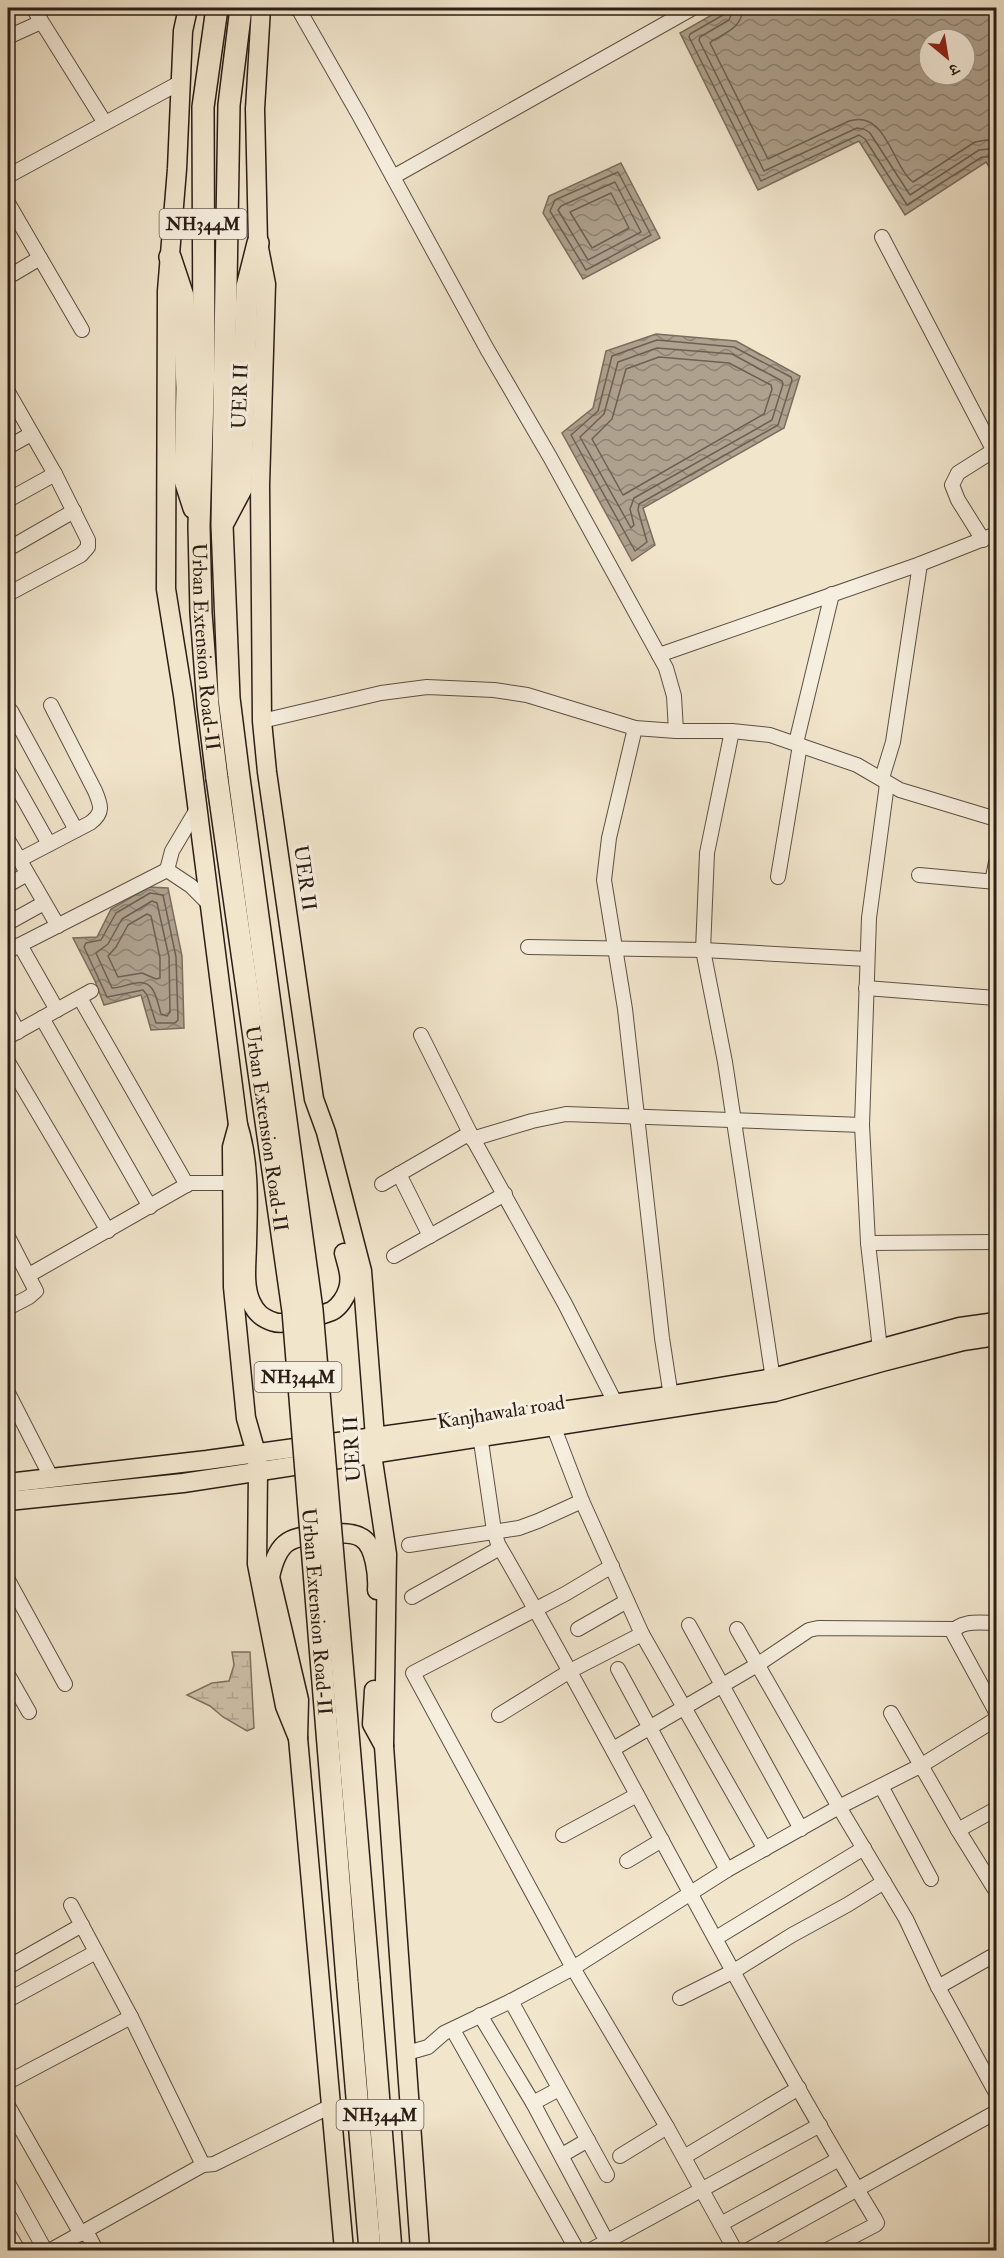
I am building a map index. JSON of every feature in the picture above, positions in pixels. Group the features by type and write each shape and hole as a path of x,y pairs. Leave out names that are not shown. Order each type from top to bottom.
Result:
{"highway":[{"name":"Urban Extension Road-II","path":"217,8 203,107 204,365 199,526 201,613 208,705 217,778 293,1311 370,2250"},
{"name":"Urban Extension Road-II","path":"241,8 229,105 222,525 229,698 312,1310 391,2250"},
{"path":"222,525 241,489 247,287 258,243"},
{"path":"170,257 183,296 187,388 185,480 199,526"}],"main road":[{"path":"188,8 183,32 177,169 167,291 166,589 183,695 238,1125 244,1144 248,1185 246,1275 249,1298 257,1314 276,1323 334,1310 348,1290 350,1275 317,1137 314,1099"},
{"name":"UER II","path":"261,8 255,109 258,243 266,284 260,485 262,721 314,1099 326,1132 362,1271 373,1446 387,1554 384,1746"},
{"path":"238,1125 232,1147 233,1287 246,1418 257,1462 257,1564 285,1706 298,1738"},
{"name":"Kanjhawala road","path":"8,1482 148,1468 257,1462 620,1410 774,1385 881,1355 960,1328 996,1322"},
{"name":"Kanjhawala road","path":"881,1355 996,1336"},
{"name":"Kanjhawala road","path":"8,1501 183,1483 257,1462"},
{"path":"344,2250 298,1738 299,1700 270,1578 274,1560 284,1545 296,1537 346,1533 363,1538 371,1550 378,1580 372,1724 384,1746 420,2250"}],"street":[{"path":"33,8 105,123"},
{"path":"295,8 299,10 359,115 658,655 672,684 676,731"},
{"path":"393,177 693,8"},
{"path":"8,37 41,22"},
{"path":"8,176 181,82"},
{"path":"8,203 82,330"},
{"path":"882,237 996,451 958,473 952,485 958,500 983,540"},
{"path":"10,270 40,258"},
{"path":"8,392 11,408 31,434 55,474 88,540 86,551 8,594"},
{"path":"8,447 31,434"},
{"path":"8,500 55,474"},
{"path":"8,549 74,511"},
{"path":"658,655 920,564 996,534"},
{"path":"881,1355 868,1243 862,1125 867,959 871,894 884,781 897,722 920,564"},
{"path":"778,877 798,744 832,594"},
{"path":"262,721 381,693 427,687 527,695 635,728 732,731 770,735 857,765 884,781 950,806 996,819"},
{"path":"19,860 97,818 101,811 101,804 51,705"},
{"path":"11,711 76,830"},
{"path":"635,728 611,829 605,868 605,894 625,1009 671,1401"},
{"path":"732,731 707,853 703,950 725,1062 774,1385"},
{"path":"8,771 49,844"},
{"path":"57,1010 14,948 167,870 172,851 197,809"},
{"path":"8,840 58,926"},
{"path":"919,875 994,882 996,862"},
{"path":"167,870 191,886 210,905"},
{"path":"8,885 27,874"},
{"path":"8,923 44,903"},
{"path":"528,947 703,950 867,959"},
{"path":"866,988 996,998"},
{"path":"8,1013 13,1035 86,995 187,1185"},
{"path":"42,1018 150,1207"},
{"path":"421,1035 471,1136 505,1194 620,1410"},
{"path":"8,1062 108,1231"},
{"path":"382,1184 471,1136 566,1114 862,1125"},
{"path":"399,1174 430,1236"},
{"path":"29,1275 187,1185 232,1183"},
{"path":"394,1256 505,1194"},
{"path":"8,1237 36,1291 8,1308"},
{"path":"868,1243 996,1242"},
{"path":"8,1393 51,1477"},
{"path":"551,1420 582,1500 642,1634 765,1849"},
{"path":"479,1430 494,1531 500,1548 613,1749 689,1893 877,2223 827,2250"},
{"path":"409,1545 519,1527 538,1521 582,1500"},
{"path":"412,1597 500,1548"},
{"path":"612,1566 536,1610 413,1673 573,1968 667,2127 735,2250"},
{"path":"8,1580 65,1684"},
{"path":"578,1629 627,1600"},
{"path":"613,1749 757,1665 809,1630 818,1628 953,1629 963,1624 996,1623"},
{"path":"689,1625 801,1829"},
{"path":"737,1629 839,1808 906,1919 938,1987 996,2092"},
{"path":"953,1629 955,1638 996,1712"},
{"path":"499,1715 570,1671 642,1634"},
{"path":"618,1669 727,1870"},
{"path":"8,1675 29,1712"},
{"path":"891,1713 958,1830 996,1890"},
{"path":"407,2053 428,2047 444,2033 573,1968 727,1870 922,1765 996,1719"},
{"path":"881,1786 930,1879"},
{"path":"563,1835 637,1795"},
{"path":"958,1830 996,1809"},
{"path":"627,1861 662,1840"},
{"path":"716,1938 864,1848"},
{"path":"680,1998 734,1971 884,1881"},
{"path":"71,1905 131,2017 203,2165"},
{"path":"8,1967 82,1925"},
{"path":"8,2001 96,1952"},
{"path":"938,1987 996,1954"},
{"path":"511,2001 607,2175"},
{"path":"480,2015 533,2103 607,2242"},
{"path":"8,2082 131,2017"},
{"path":"453,2030 577,2250"},
{"path":"684,2157 799,2088"},
{"path":"533,2103 559,2089"},
{"path":"8,2106 83,2233 96,2250"},
{"path":"8,2183 51,2250 203,2165 214,2164 331,2106"},
{"path":"748,2250 996,2112"},
{"path":"591,2250 820,2125"},
{"path":"620,2156 667,2127"},
{"path":"562,2155 588,2140"},
{"path":"721,2224 839,2158"},
{"path":"8,2233 18,2250"}],"green space":[{"path":"232,1652 250,1652 254,1728 247,1731 223,1717 210,1706 187,1695 212,1683 229,1681 234,1665"}],"water":[{"path":"724,8 996,8 996,177 986,162 905,215 859,141 758,190 680,33"},
{"path":"621,163 660,238 583,279 543,213 549,196"},
{"path":"656,334 736,341 800,376 784,428 643,508 655,545 632,561 562,433 593,408 606,351"},
{"path":"149,887 168,888 182,956 184,1028 151,1030 141,995 104,1005 95,981 73,938 97,937 111,909"}]}
